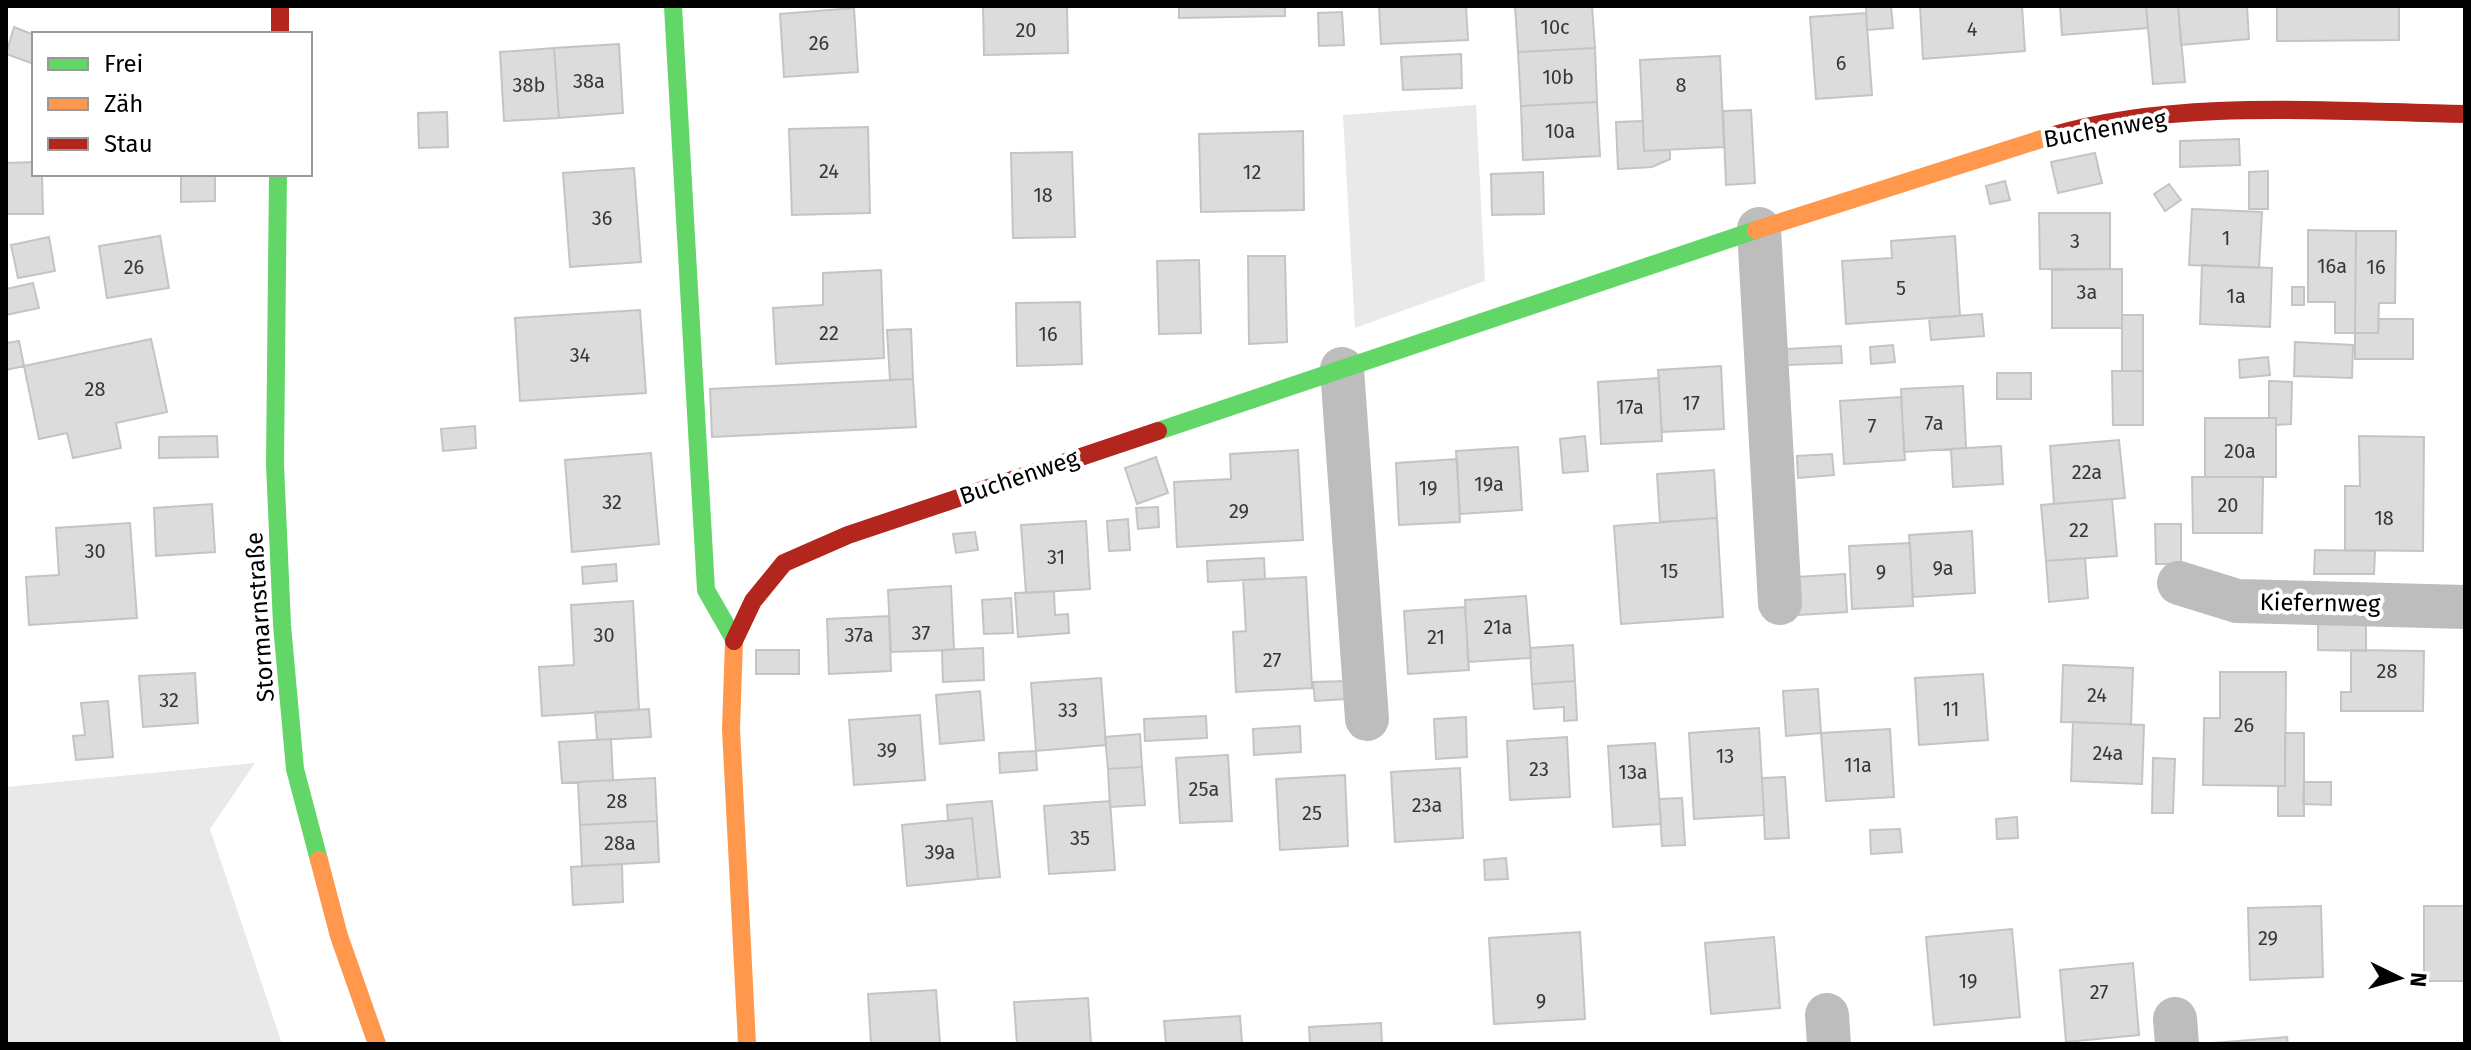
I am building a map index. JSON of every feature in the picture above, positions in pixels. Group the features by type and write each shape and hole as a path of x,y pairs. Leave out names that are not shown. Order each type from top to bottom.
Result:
{"street":[{"path":"280,6 280,32"},
{"path":"673,6 706,590 734,639"},
{"name":"Buchenweg","path":"747,1044 731,729 734,639 753,601 784,563 848,535 1342,369 1759,229 2073,130 2124,122 2278,111 2465,114"},
{"name":"Stormarnstraße","path":"278,176 275,464 282,625 295,769 339,936 377,1044"},
{"path":"1759,229 1780,603"},
{"path":"1342,369 1367,719"},
{"name":"Kiefernweg","path":"2179,583 2237,601 2465,607"}],"shaded area":[{"path":"1476,105 1485,281 1355,328 1343,115"},
{"path":"255,763 210,829 282,1044 6,1044 6,787"}],"building":[{"path":"983,6 1067,6 1068,53 984,55"},
{"path":"1179,6 1285,6 1285,16 1179,18"},
{"path":"1379,6 1466,6 1468,40 1381,44"},
{"path":"1515,6 1592,6 1595,48 1518,52"},
{"path":"1866,6 1891,6 1893,28 1867,30"},
{"path":"1920,6 2022,6 2025,51 1923,59"},
{"path":"2060,6 2146,6 2148,28 2062,35"},
{"path":"2146,6 2178,6 2185,82 2153,84"},
{"path":"2178,6 2247,6 2249,39 2181,45"},
{"path":"2277,6 2399,6 2399,40 2277,41"},
{"path":"854,8 858,72 784,77 780,14"},
{"path":"1342,12 1344,45 1319,46 1318,13"},
{"path":"1866,13 1872,95 1816,99 1810,17"},
{"path":"14,27 32,34 32,63 6,54"},
{"path":"619,44 623,113 559,118 554,48"},
{"path":"554,48 559,118 504,121 500,52"},
{"path":"1595,48 1597,102 1521,106 1518,52"},
{"path":"1461,54 1462,88 1403,90 1401,57"},
{"path":"1720,56 1724,147 1644,151 1640,60"},
{"path":"1597,102 1600,156 1523,160 1521,106"},
{"path":"1751,110 1755,183 1726,185 1723,111"},
{"path":"447,112 448,147 419,148 418,113"},
{"path":"1643,121 1644,151 1670,150 1670,159 1652,167 1618,169 1616,122"},
{"path":"868,127 870,213 792,215 789,129"},
{"path":"1303,131 1304,210 1201,212 1199,134"},
{"path":"2239,139 2240,165 2180,167 2180,141"},
{"path":"1072,152 1075,237 1013,238 1011,153"},
{"path":"2095,153 2102,183 2058,193 2051,162"},
{"path":"32,162 32,176 42,176 43,214 6,214 6,163"},
{"path":"634,168 641,262 570,267 563,173"},
{"path":"2268,171 2268,209 2249,209 2249,172"},
{"path":"1543,172 1544,214 1492,215 1491,174"},
{"path":"181,176 215,176 215,201 181,202"},
{"path":"2005,181 2010,200 1990,204 1986,186"},
{"path":"2169,184 2181,200 2165,211 2154,194"},
{"path":"2192,209 2262,212 2259,268 2189,265"},
{"path":"2039,213 2110,213 2110,269 2040,269"},
{"path":"2308,230 2356,231 2355,333 2335,333 2335,302 2308,302"},
{"path":"2356,231 2396,231 2395,303 2379,303 2378,333 2355,333"},
{"path":"160,236 169,288 107,298 99,246"},
{"path":"1955,236 1960,316 1846,324 1842,261 1892,258 1891,241"},
{"path":"49,237 55,271 18,278 11,245"},
{"path":"1248,256 1285,256 1287,342 1249,344"},
{"path":"1199,260 1201,333 1159,334 1157,261"},
{"path":"2202,265 2272,268 2270,327 2200,324"},
{"path":"2122,269 2122,328 2052,328 2052,270"},
{"path":"881,270 884,358 776,364 773,308 823,305 823,273"},
{"path":"33,283 39,308 6,315 6,289"},
{"path":"2292,287 2304,287 2304,305 2292,305"},
{"path":"1080,302 1082,364 1017,366 1016,303"},
{"path":"640,310 646,393 520,401 515,318"},
{"path":"1982,314 1984,336 1931,340 1929,318"},
{"path":"2122,315 2143,315 2143,371 2122,371"},
{"path":"2379,319 2413,319 2413,359 2355,359 2355,333 2378,333"},
{"path":"911,329 913,379 890,380 887,330"},
{"path":"151,339 167,412 116,423 121,448 73,458 67,433 39,439 24,366"},
{"path":"19,341 24,366 6,370 6,343"},
{"path":"2295,342 2353,345 2352,378 2294,376"},
{"path":"1893,345 1895,362 1871,364 1870,347"},
{"path":"1841,346 1842,363 1787,365 1787,349"},
{"path":"2268,357 2270,375 2240,378 2239,360"},
{"path":"1721,366 1724,429 1662,432 1658,370"},
{"path":"2112,371 2143,371 2143,425 2113,425"},
{"path":"1997,373 2031,373 2031,399 1997,399"},
{"path":"1659,378 1662,441 1601,444 1598,382"},
{"path":"913,379 916,427 712,437 710,389"},
{"path":"2269,381 2292,382 2291,424 2276,425 2276,418 2269,418"},
{"path":"1963,386 1966,448 1904,452 1901,389"},
{"path":"1901,397 1905,460 1844,464 1840,401"},
{"path":"2205,418 2276,418 2276,477 2205,477"},
{"path":"475,426 476,448 443,451 441,429"},
{"path":"217,436 218,457 159,458 159,437"},
{"path":"1585,436 1588,471 1563,473 1560,439"},
{"path":"2359,436 2424,437 2423,551 2345,550 2345,486 2360,486"},
{"path":"2119,440 2125,498 2054,504 2050,446"},
{"path":"2001,446 2003,484 1953,487 1951,449"},
{"path":"1518,447 1522,510 1460,514 1456,451"},
{"path":"1298,450 1303,540 1177,547 1174,482 1231,479 1230,454"},
{"path":"651,453 659,544 572,552 565,460"},
{"path":"1832,454 1834,475 1798,478 1797,456"},
{"path":"1156,457 1168,493 1137,504 1125,468"},
{"path":"1457,459 1460,522 1399,525 1396,463"},
{"path":"1714,470 1717,518 1660,522 1657,474"},
{"path":"2192,477 2263,477 2262,533 2193,533"},
{"path":"2112,499 2117,556 2046,561 2041,505"},
{"path":"212,504 215,552 156,556 154,508"},
{"path":"1158,507 1159,527 1138,529 1136,508"},
{"path":"1717,518 1723,617 1621,624 1614,526"},
{"path":"1128,519 1130,550 1109,551 1107,521"},
{"path":"1086,521 1090,589 1026,593 1021,525"},
{"path":"130,523 137,618 29,625 26,577 59,575 56,528"},
{"path":"2155,524 2181,524 2181,564 2156,564"},
{"path":"1972,531 1975,593 1913,597 1909,535"},
{"path":"975,532 978,550 956,553 953,534"},
{"path":"1910,543 1913,606 1852,609 1849,546"},
{"path":"2315,550 2375,551 2374,574 2314,574"},
{"path":"1264,558 1265,579 1208,582 1207,561"},
{"path":"2085,558 2088,598 2049,602 2046,561"},
{"path":"616,564 617,581 583,584 582,567"},
{"path":"1845,574 1847,612 1799,615 1797,577"},
{"path":"1306,577 1312,688 1236,692 1233,632 1246,631 1243,580"},
{"path":"951,586 954,650 891,652 888,590"},
{"path":"1054,591 1055,615 1068,614 1069,633 1018,637 1015,593"},
{"path":"1526,596 1531,658 1468,662 1465,600"},
{"path":"1011,598 1013,633 984,634 982,600"},
{"path":"633,601 639,710 542,716 539,667 574,665 571,605"},
{"path":"1465,607 1469,670 1408,674 1404,611"},
{"path":"889,616 891,671 829,674 827,619"},
{"path":"2318,623 2366,624 2366,651 2318,650"},
{"path":"1573,645 1575,681 1532,684 1530,648"},
{"path":"983,648 984,680 943,682 942,650"},
{"path":"756,650 799,650 799,674 756,674"},
{"path":"2351,650 2424,651 2423,711 2341,711 2341,692 2351,692"},
{"path":"2063,665 2133,668 2131,724 2061,722"},
{"path":"2220,672 2286,672 2285,786 2203,785 2204,718 2220,718"},
{"path":"195,673 198,723 143,727 139,676"},
{"path":"1983,674 1988,740 1919,745 1915,678"},
{"path":"1101,678 1106,745 1036,751 1031,683"},
{"path":"1346,681 1346,699 1315,701 1313,682"},
{"path":"1575,681 1577,720 1564,721 1564,707 1534,709 1532,684"},
{"path":"1818,689 1821,733 1786,736 1783,691"},
{"path":"980,691 984,740 940,744 936,695"},
{"path":"108,701 113,757 76,760 73,736 85,735 81,703"},
{"path":"649,709 651,737 597,740 595,712"},
{"path":"920,715 925,780 854,785 849,720"},
{"path":"1206,716 1207,738 1145,741 1144,719"},
{"path":"1466,717 1467,757 1436,759 1434,719"},
{"path":"2073,722 2144,725 2142,784 2071,781"},
{"path":"1300,726 1301,752 1254,755 1253,729"},
{"path":"1759,728 1764,815 1694,819 1689,733"},
{"path":"1890,729 1894,797 1826,801 1821,733"},
{"path":"2285,733 2304,733 2304,816 2278,816 2278,786 2285,786"},
{"path":"1140,734 1142,767 1108,769 1105,737"},
{"path":"1567,737 1570,797 1510,800 1507,741"},
{"path":"611,739 613,780 562,783 559,742"},
{"path":"1655,743 1661,824 1613,827 1608,746"},
{"path":"1036,751 1037,770 1000,773 999,753"},
{"path":"1228,755 1232,821 1180,823 1176,758"},
{"path":"2153,758 2175,759 2173,813 2152,813"},
{"path":"1142,767 1145,805 1110,807 1108,769"},
{"path":"1460,768 1463,838 1395,842 1391,772"},
{"path":"1345,775 1348,846 1280,850 1276,779"},
{"path":"1785,777 1789,838 1765,839 1762,778"},
{"path":"655,778 657,821 580,825 578,782"},
{"path":"2304,782 2331,782 2331,805 2303,804"},
{"path":"1682,798 1685,845 1662,846 1659,799"},
{"path":"992,801 1000,877 978,879 972,818 948,821 947,805"},
{"path":"1110,801 1115,870 1049,874 1044,806"},
{"path":"2017,817 2018,838 1997,839 1996,819"},
{"path":"972,818 978,879 907,886 902,825"},
{"path":"657,821 659,862 582,866 580,825"},
{"path":"1900,829 1902,852 1871,854 1870,830"},
{"path":"1506,858 1508,879 1485,880 1484,860"},
{"path":"622,864 623,902 573,905 571,867"},
{"path":"2321,906 2323,977 2250,980 2248,908"},
{"path":"2424,906 2465,906 2465,981 2424,981"},
{"path":"2012,929 2020,1017 1934,1025 1926,937"},
{"path":"1580,932 1585,1019 1494,1024 1489,938"},
{"path":"1774,937 1780,1008 1711,1014 1705,943"},
{"path":"2133,963 2139,1035 2066,1042 2060,970"},
{"path":"936,990 940,1044 871,1044 868,994"},
{"path":"1088,998 1091,1044 1017,1044 1014,1002"},
{"path":"1240,1016 1242,1044 1166,1044 1164,1021"},
{"path":"1381,1023 1382,1044 1310,1044 1309,1027"},
{"path":"2287,1037 2288,1044 2213,1044 2213,1043"}],"traffic: fast":[{"path":"673,6 706,590 734,639"},
{"path":"278,176 275,464 282,625 295,769 319,860"},
{"path":"1158,431 1756,230"}],"traffic: slow":[{"path":"1756,230 2051,136"},
{"path":"734,641 731,729 747,1044"},
{"path":"319,860 339,936 377,1044"}],"traffic: jam":[{"path":"280,6 280,32"},
{"path":"2051,136 2100,124 2203,112 2310,110 2465,114"},
{"path":"734,641 753,601 784,563 848,535 1158,431"}]}
